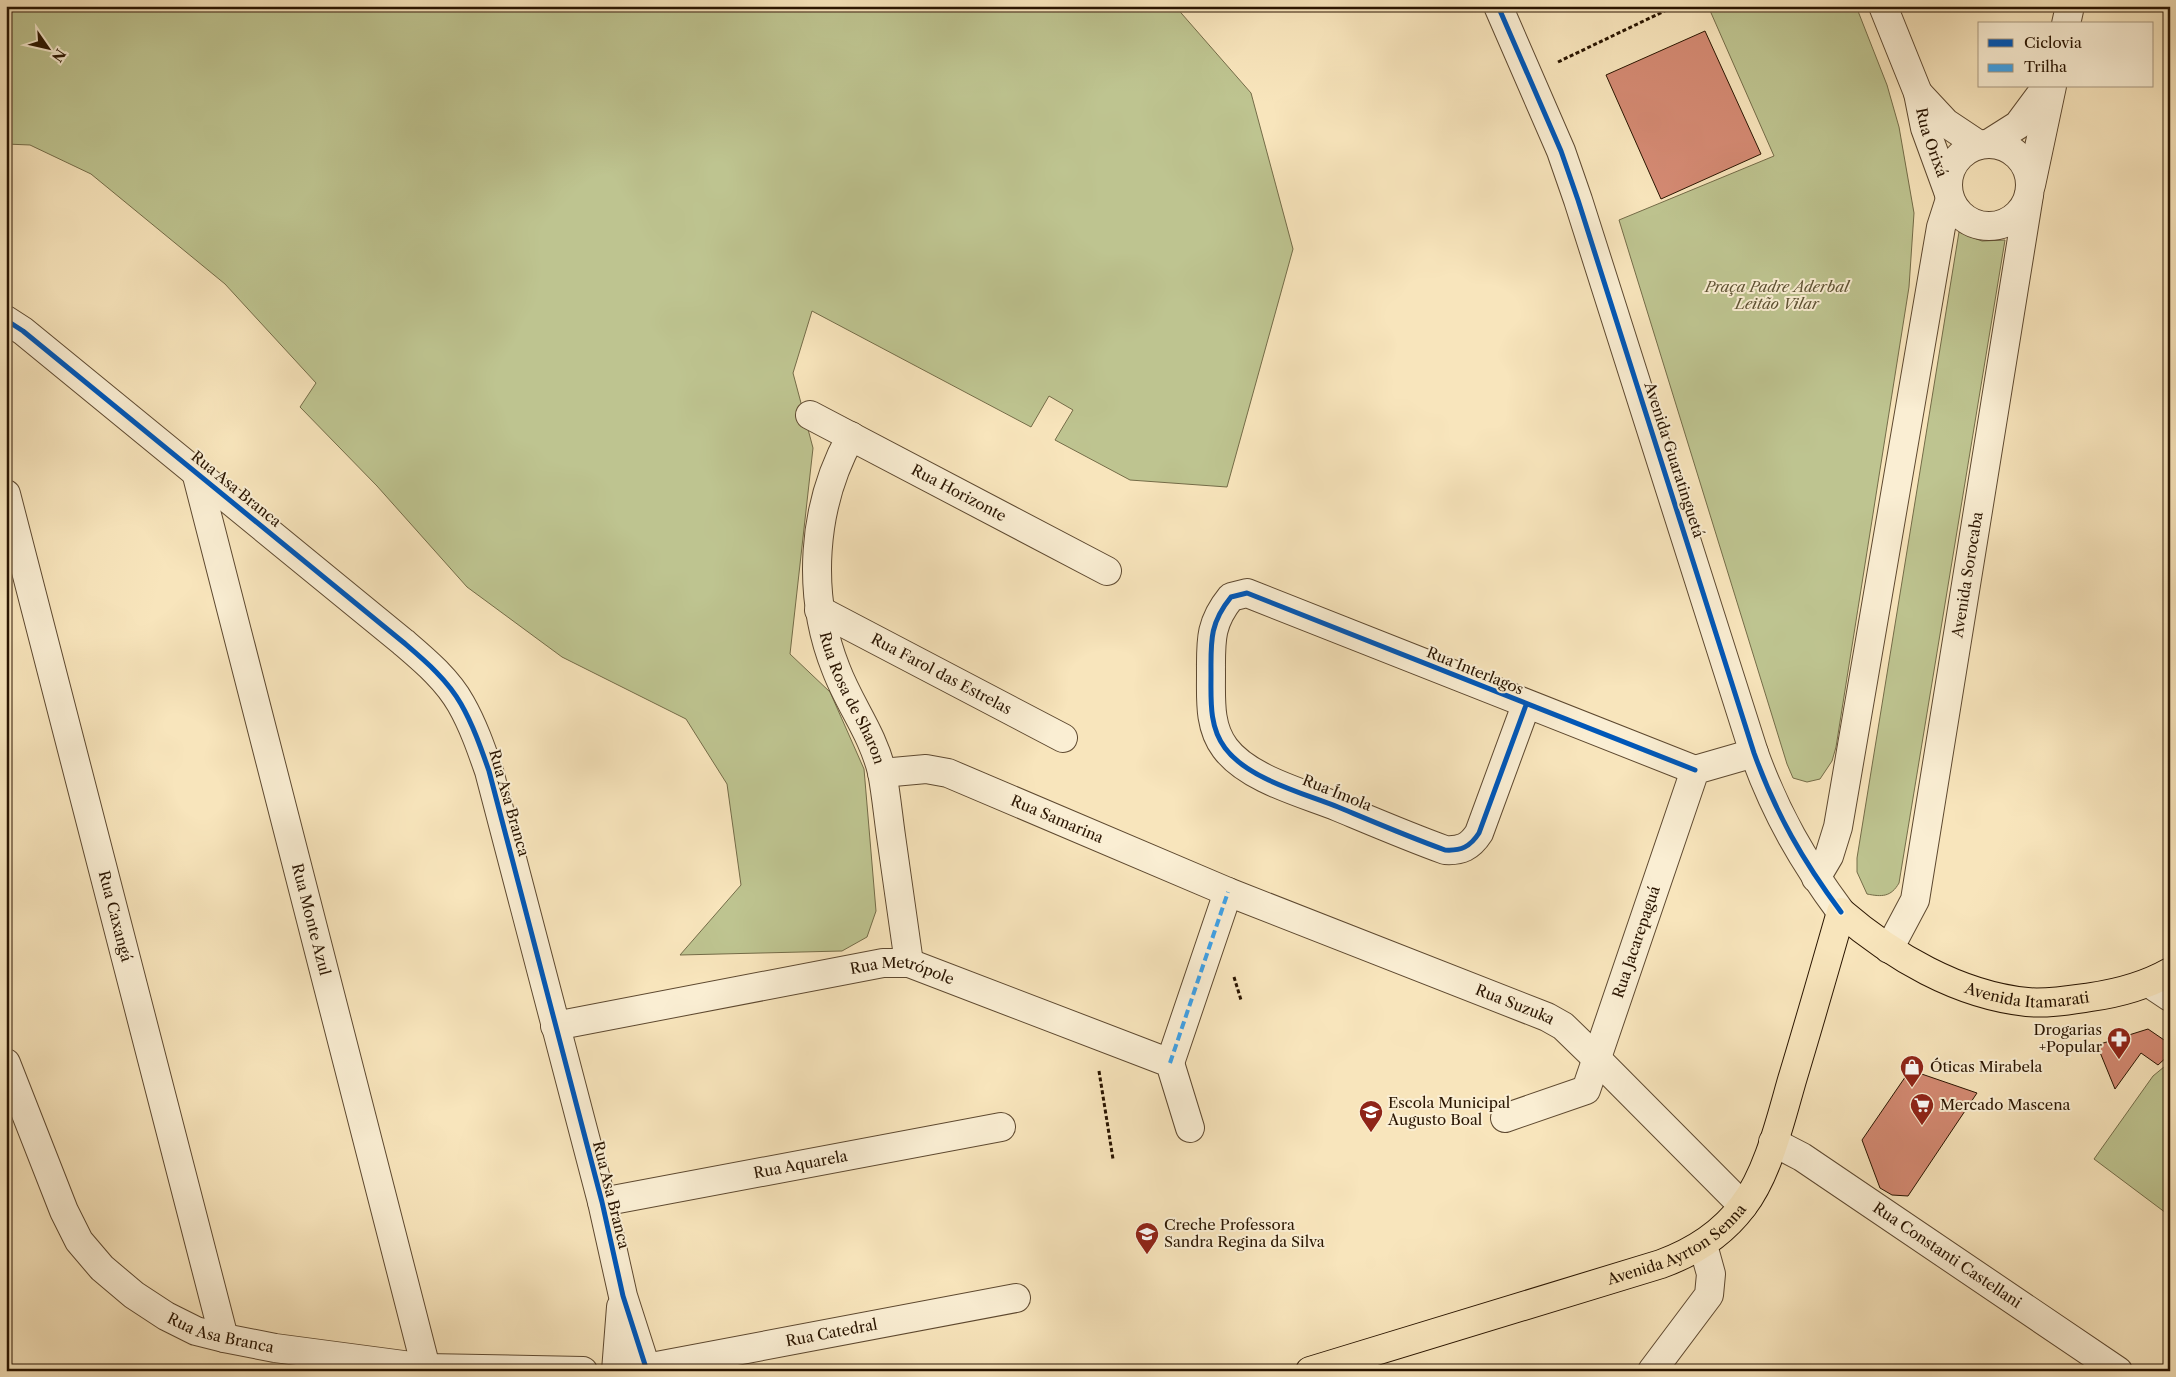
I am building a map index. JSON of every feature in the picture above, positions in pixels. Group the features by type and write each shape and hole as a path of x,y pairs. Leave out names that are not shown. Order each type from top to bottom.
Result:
{"main road":[{"name":"Avenida Guaratinguetá","path":"1841,912 1889,949"},
{"name":"Avenida Ayrton Senna","path":"1310,1371 1661,1264 1703,1245 1744,1206 1774,1142 1841,912"},
{"name":"Avenida Itamarati","path":"1889,949 1940,977 1984,994 2027,1002 2086,998 2163,984"}],"street":[{"name":"Avenida Guaratinguetá","path":"1498,6 1578,200 1754,754 1780,818 1816,878 1841,912"},
{"name":"Rua Orixá","path":"1883,6 1918,93 1925,128 1949,195"},
{"path":"2066,22 2070,6"},
{"path":"1816,878 1829,856 1838,827 1940,227 1949,195 1952,167 1958,158 1968,150 1984,145 2018,124 2045,88"},
{"name":"Avenida Sorocaba","path":"1889,949 1915,900 2030,190 2052,88"},
{"name":"Rua Orixá","path":"1918,93 1946,123 1984,145"},
{"path":"1949,195 1960,216 1969,222 1990,227 2010,221 2019,214 2030,190 2024,164 2009,149 1984,145"},
{"name":"Rua Asa Branca","path":"6,320 23,331 403,642 433,668 460,702 474,731 489,771 602,1202 638,1370"},
{"name":"Rua Horizonte","path":"810,414 1107,571"},
{"name":"Rua Rosa de Sharon","path":"851,436 832,478 822,517 817,551 819,610 836,670 862,718 882,773 908,963"},
{"name":"Rua Monte Azul","path":"196,472 426,1368"},
{"name":"Rua Caxangá","path":"6,494 224,1338"},
{"name":"Rua Interlagos","path":"1247,593 1526,705 1695,770"},
{"name":"Rua Ímola","path":"1247,593 1231,596 1216,619 1211,641 1211,704 1217,736 1237,761 1250,770 1444,850 1464,848 1473,842 1479,833 1526,705"},
{"name":"Rua Farol das Estrelas","path":"819,610 1063,738"},
{"path":"1695,770 1754,754"},
{"name":"Rua Samarina","path":"882,773 926,769 948,773 1228,892"},
{"name":"Rua Jacarepaguá","path":"1505,1118 1586,1090 1695,770"},
{"path":"1190,1128 1170,1063 1228,892"},
{"name":"Rua Suzuka","path":"1228,892 1547,1016 1563,1026 1744,1206"},
{"name":"Rua Metrópole","path":"555,1026 883,963 908,963 1170,1063"},
{"name":"Rua Asa Branca","path":"6,1063 64,1211 79,1241 102,1268 134,1295 166,1316 189,1327 224,1338 275,1348 426,1368 583,1371"},
{"name":"Rua Aquarela","path":"602,1202 1001,1127"},
{"name":"Rua Constanti Castellani","path":"1774,1142 1802,1157 2118,1371"},
{"path":"1652,1371 1709,1295 1711,1274 1703,1245"},
{"name":"Rua Asa Branca","path":"616,1371 622,1296"},
{"name":"Rua Catedral","path":"638,1370 1016,1298"}],"path":[{"path":"1528,76 1675,6"},
{"path":"1233,973 1241,1000"},
{"path":"1094,1033 1113,1159"}],"green space":[{"path":"6,6 1175,6 1251,93 1293,249 1227,487 1130,480 1055,440 1073,410 1049,396 1031,427 812,311 793,373 813,448 790,654 830,692 864,769 876,911 867,937 842,951 680,955 741,885 727,784 686,719 562,657 467,587 377,486 300,407 316,383 225,284 91,174 30,145 6,144"},
{"name":"Praça Padre Aderbal Leitão Vilar","path":"1708,6 1856,6 1887,85 1899,127 1914,213 1909,287 1836,747 1832,761 1820,779 1807,782 1793,778 1787,764 1619,220 1774,156"},
{"path":"1959,232 1982,241 2005,240 1899,883 1893,891 1886,895 1872,895 1867,894 1857,872 1857,858"},
{"path":"2170,1062 2170,1216 2094,1159 2153,1076"}],"building":[{"path":"1705,31 1761,154 1661,199 1606,75"},
{"name":"Drogarias +Popular","path":"2148,1029 2170,1044 2170,1054 2158,1065 2141,1053 2115,1089 2097,1045"},
{"path":"1910,1070 1977,1093 1908,1196 1892,1195 1880,1188 1862,1140"}],"marked path":[{"path":"1170,1063 1228,892"}],"cycle path":[{"path":"1498,6 1561,151 1578,200 1762,775 1791,836 1814,874 1841,912"},
{"path":"6,320 23,331 403,642 442,678 461,704 473,728 489,771 602,1202 623,1296 647,1371"},
{"path":"1526,705 1479,833 1469,845 1456,850 1445,850 1277,784 1262,777 1235,759 1220,740 1212,713 1211,653 1215,625 1231,597 1247,593 1695,770"}],"place":[{"name":"Drogarias +Popular","path":"2119,1060"},
{"name":"Óticas Mirabela","path":"1912,1088"},
{"name":"Mercado Mascena","path":"1922,1126"},
{"name":"Escola Municipal Augusto Boal","path":"1371,1133"},
{"name":"Creche Professora Sandra Regina da Silva","path":"1147,1255"}]}
